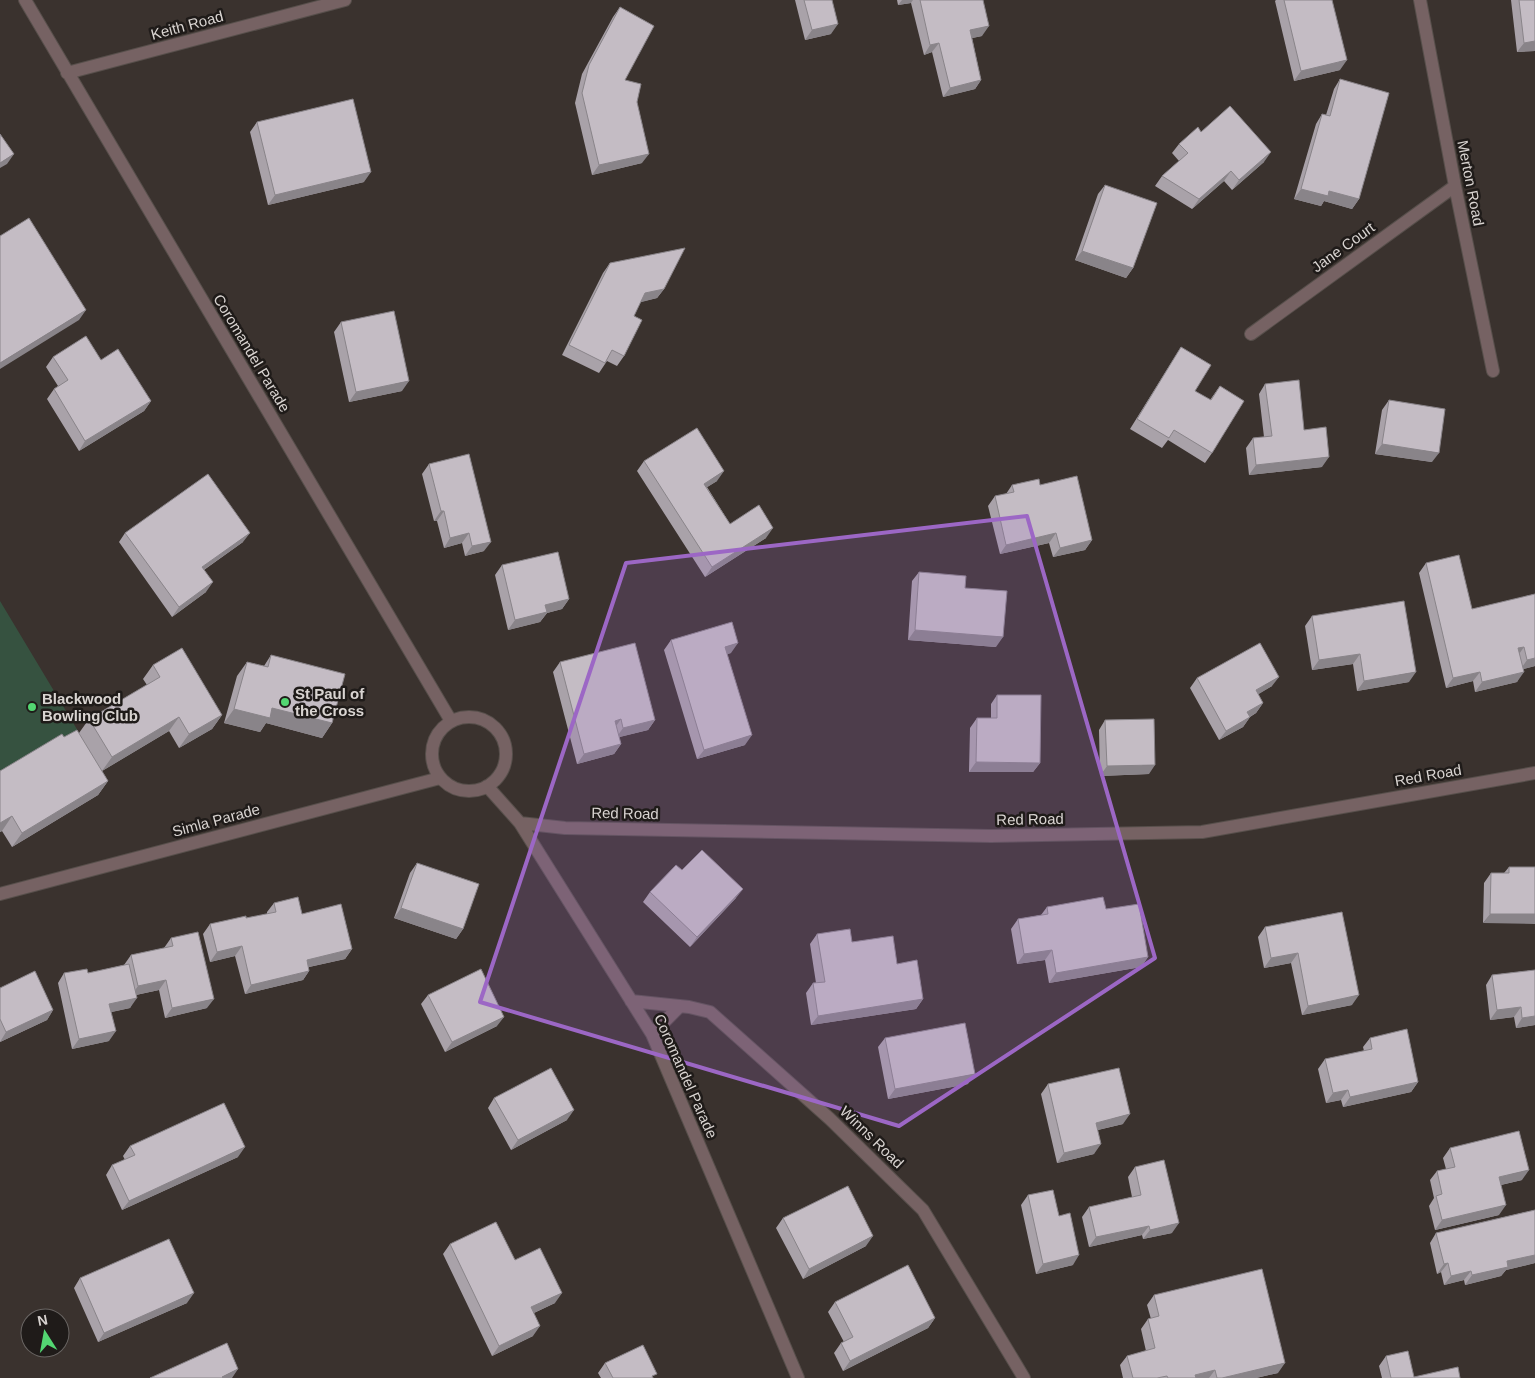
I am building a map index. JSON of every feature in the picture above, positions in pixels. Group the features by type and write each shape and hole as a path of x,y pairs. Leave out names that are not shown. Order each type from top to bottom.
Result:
{"street":[{"name":"Coromandel Parade","path":"25,0 451,721"},
{"name":"Keith Road","path":"67,73 345,0"},
{"name":"Merton Road","path":"1420,0 1454,186 1493,371"},
{"name":"Jane Court","path":"1252,334 1454,186"},
{"path":"463,717 476,718 488,722 498,730 504,742 506,754 504,767 497,778 487,786 475,790 462,790 450,786 440,778 434,769 432,747 442,728 451,721 463,717"},
{"name":"Red Road","path":"520,823 565,828 982,836 1202,832 1535,773"},
{"name":"Simla Parade","path":"0,894 440,778"},
{"name":"Coromandel Parade","path":"487,786 520,823 652,1034 798,1378"},
{"name":"Winns Road","path":"632,1001 689,1007 710,1012 830,1119 923,1210 1024,1378"},
{"path":"652,1034 680,1006"}],"highlighted area":[{"path":"1027,516 1155,958 899,1126 480,1002 626,563"}],"green space":[{"name":"Blackwood Bowling Club","path":"0,601 78,731 0,777"}],"building":[{"path":"804,0 832,0 838,24 812,30"},
{"path":"920,0 983,0 989,26 970,30 981,80 950,88 939,43 930,45"},
{"path":"1284,0 1332,0 1347,60 1301,71"},
{"path":"1519,0 1535,0 1535,41 1524,43"},
{"path":"620,7 654,26 625,80 641,84 637,102 649,154 599,165 582,93 589,65"},
{"path":"1340,79 1389,93 1359,199 1329,191 1328,196 1301,189 1322,114 1330,116"},
{"path":"353,99 371,172 275,195 257,122"},
{"path":"1230,106 1271,152 1239,180 1231,171 1199,199 1162,176 1188,153 1179,144 1198,127 1201,132"},
{"path":"0,134 14,154 0,163"},
{"path":"1105,185 1157,203 1133,268 1082,251"},
{"path":"29,218 86,310 0,363 0,236"},
{"path":"685,248 664,289 645,293 634,316 642,320 624,356 612,350 605,363 569,345 610,263"},
{"path":"394,311 409,381 356,392 341,322"},
{"path":"86,336 101,360 118,349 151,401 85,441 54,389 68,380 53,357"},
{"path":"1181,347 1211,365 1195,391 1211,400 1220,386 1244,401 1212,453 1174,430 1169,438 1137,419"},
{"path":"1299,380 1304,430 1326,427 1329,457 1256,465 1253,438 1272,436 1265,384"},
{"path":"1389,400 1445,409 1439,453 1382,444"},
{"path":"697,428 724,471 704,484 730,524 759,505 773,528 712,567 644,461"},
{"path":"469,454 491,542 472,546 469,533 450,538 444,511 441,511 429,464"},
{"path":"208,474 250,533 202,567 213,582 179,607 125,533"},
{"path":"1077,476 1092,540 1060,548 1056,533 1006,545 995,496 1014,492 1012,485 1039,479 1040,485"},
{"path":"558,552 569,599 545,605 547,612 515,620 502,565"},
{"path":"1459,555 1472,609 1535,594 1535,658 1527,660 1524,647 1518,648 1524,672 1482,682 1480,672 1453,678 1426,563"},
{"path":"919,572 966,576 965,588 1007,591 1003,637 915,630"},
{"path":"1404,601 1416,672 1364,681 1360,654 1319,660 1312,616"},
{"path":"732,622 738,643 725,647 752,735 704,750 671,640"},
{"path":"635,643 655,720 623,728 621,719 615,721 621,744 584,754 560,662"},
{"path":"1260,643 1279,677 1256,690 1263,703 1247,712 1250,717 1226,731 1197,678"},
{"path":"182,648 222,715 189,734 179,717 112,757 89,719 160,677 153,665"},
{"path":"271,655 345,674 332,723 272,708 270,718 234,709 247,662 268,667"},
{"path":"997,695 1041,695 1040,763 976,762 977,718 997,718"},
{"path":"1154,719 1155,765 1107,766 1105,720"},
{"path":"77,730 108,781 22,833 12,816 0,823 0,771 62,734 64,737"},
{"path":"702,850 743,889 697,937 650,892 676,865 682,870"},
{"path":"417,863 479,884 463,929 401,908"},
{"path":"1509,867 1535,867 1535,914 1490,914 1491,873 1509,873"},
{"path":"298,897 302,914 341,904 352,949 307,960 309,971 251,985 242,946 217,952 210,924 276,912 274,903"},
{"path":"1103,897 1106,909 1139,904 1148,957 1056,973 1052,950 1024,954 1018,919 1048,914 1047,907"},
{"path":"1342,912 1359,995 1308,1006 1298,953 1271,958 1265,927"},
{"path":"850,929 852,942 893,936 897,964 917,960 923,999 818,1016 813,983 825,982 817,934"},
{"path":"198,932 214,999 172,1008 166,980 138,986 131,955 173,946 171,938"},
{"path":"129,964 137,998 109,1004 116,1031 79,1039 64,973 87,969 88,973"},
{"path":"481,969 504,1017 452,1042 428,995"},
{"path":"1535,970 1535,1016 1522,1018 1521,1007 1497,1010 1492,975"},
{"path":"35,971 53,1010 6,1032 0,1019 0,988"},
{"path":"965,1023 975,1074 895,1089 885,1038"},
{"path":"1407,1029 1418,1082 1350,1097 1348,1090 1333,1093 1325,1059 1372,1049 1370,1038"},
{"path":"551,1068 574,1110 518,1140 494,1098"},
{"path":"1119,1068 1130,1114 1096,1123 1101,1144 1064,1153 1048,1084"},
{"path":"224,1103 245,1147 129,1201 112,1165 135,1155 130,1146"},
{"path":"1519,1131 1529,1170 1499,1177 1506,1205 1442,1220 1436,1196 1442,1194 1437,1171 1455,1167 1450,1148"},
{"path":"1164,1160 1179,1223 1150,1230 1149,1226 1096,1237 1089,1207 1141,1195 1135,1167"},
{"path":"848,1186 873,1236 809,1269 783,1218"},
{"path":"1053,1190 1059,1216 1070,1213 1079,1255 1043,1264 1028,1195"},
{"path":"1535,1210 1535,1255 1507,1261 1508,1267 1472,1275 1471,1271 1451,1276 1448,1263 1444,1264 1436,1233"},
{"path":"496,1222 515,1260 540,1248 562,1293 531,1307 540,1326 499,1346 450,1244"},
{"path":"169,1239 194,1293 104,1333 80,1278"},
{"path":"908,1265 935,1318 850,1361 841,1343 853,1337 835,1302"},
{"path":"1262,1269 1285,1363 1222,1378 1217,1378 1215,1370 1195,1375 1196,1378 1168,1378 1167,1376 1133,1378 1127,1356 1155,1348 1148,1319 1159,1316 1154,1295"},
{"path":"227,1343 238,1369 223,1378 150,1378"},
{"path":"643,1345 657,1374 652,1376 653,1378 613,1378 605,1363"},
{"path":"1408,1351 1414,1377 1458,1367 1460,1378 1391,1378 1386,1356"}],"place":[{"name":"St Paul of the Cross","path":"285,702"},
{"name":"Blackwood Bowling Club","path":"32,707"}]}
